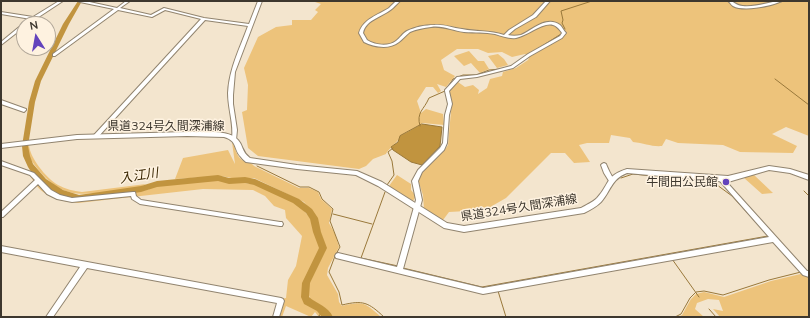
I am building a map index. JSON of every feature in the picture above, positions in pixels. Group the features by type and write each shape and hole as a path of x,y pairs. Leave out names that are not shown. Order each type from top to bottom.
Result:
{"main road":[{"name":"県道324号久間深浦線","path":"1,146 96,136 224,135 234,139 242,155 248,160 297,168 349,171 380,184 446,226 464,229 582,211 598,201 611,180"},
{"path":"611,180 619,173 626,171 721,179 736,177 769,168 790,171 809,178"}],"street":[{"path":"36,16 61,1"},
{"path":"82,1 152,16 164,9 204,19 251,25"},
{"path":"56,54 128,1"},
{"path":"234,139 235,131 230,92 234,68 260,2 266,1"},
{"path":"398,1 391,8 364,25 361,33 365,41 372,44 391,44 398,41 410,31 441,25 451,26 461,30 486,32 512,38 521,36 540,25 548,23 557,26 564,33 562,37 529,55 512,67 477,76 459,78 447,91 450,104 447,115 445,143 442,149 417,176 415,181 419,195 417,208 399,271"},
{"path":"505,36 508,32 536,15 548,1"},
{"path":"730,1 735,6 745,8 780,1"},
{"path":"1,13 20,16"},
{"path":"96,136 204,19"},
{"path":"1,44 16,32"},
{"path":"1,102 24,110"},
{"path":"1,163 32,174 49,192 59,197 72,200 134,194 134,197 140,202 280,224"},
{"path":"604,165 611,180"},
{"path":"721,179 805,273 809,274"},
{"path":"1,215 37,181"},
{"path":"338,256 483,291 774,239"},
{"path":"1,249 281,301 276,317"},
{"path":"48,317 85,265"}],"shaded area":[{"path":"312,1 809,1 809,136 786,127 772,134 797,146 793,153 740,152 723,145 678,143 666,139 662,146 655,146 633,142 630,138 611,135 609,143 587,143 579,145 590,162 574,163 565,153 551,153 506,198 485,210 449,212 443,220 424,209 423,195 419,178 448,145 452,100 450,90 458,82 465,87 473,85 479,90 478,94 487,88 490,79 502,76 503,72 516,68 528,60 530,56 525,54 512,57 502,52 488,53 478,49 457,49 441,60 444,70 455,76 446,87 437,84 441,91 438,93 433,87 426,87 417,101 421,113 426,109 443,114 444,125 422,123 417,128 405,133 386,154 373,159 366,166 359,169 258,156 248,148 242,112 247,110 248,85 244,68 258,37 276,27 292,25 292,20 311,20 318,12 315,10 321,4"},
{"path":"469,51 478,61 484,61 489,69 480,73 471,63 464,66 454,56"},
{"path":"498,54 508,65 497,68 488,56"},
{"path":"422,124 442,127 440,146 422,165 411,162 391,147 398,142 400,136"},
{"path":"232,142 238,156 242,160 299,188 309,188 318,192 321,199 332,209 329,223 335,234 339,247 328,268 327,275 338,294 339,302 342,306 360,303 363,304 371,308 381,317 332,317 325,308 310,299 307,288 325,251 324,242 315,216 304,202 254,178 237,179 221,176 175,179 183,158 228,150 235,164"},
{"path":"29,144 32,155 39,167 53,182 67,189 82,192 146,184 140,187 97,193 80,194 65,191 45,177 35,165 26,152"},
{"path":"31,172 58,193 71,198 79,199 147,190 158,185 202,180 221,180 227,183 245,183 257,185 270,190 298,204 310,218 319,243 319,251 303,285 304,302 324,317 319,317 315,312 311,317 286,306 282,317 274,317 280,299 286,298 288,280 296,266 302,236 286,218 285,210 274,206 265,196 253,190 203,189 78,203 56,199 44,193 34,182 30,175"},
{"path":"753,174 773,193 762,194 743,177"},
{"path":"397,175 411,184 411,190 416,196 413,201 389,186"},
{"path":"809,272 809,317 720,317 713,309 723,311 719,300 708,299 697,303 695,309 704,317 678,317 682,315 691,299 696,294 704,292 724,297 771,281"}],"waterway":[{"name":"入江川","path":"80,1 66,24 38,81 32,102 25,146 26,156 36,173 51,187 70,196 79,198 141,189 157,184 218,178 229,181 245,180 255,182 296,201 309,211 314,218 323,248 306,283 305,297 307,301 320,308 328,317"},
{"path":"565,29 562,23 563,20 561,11 592,1"},
{"path":"520,60 561,34"},
{"path":"420,126 419,117 429,98 445,91 453,79 463,75 476,75 489,70 501,69"},
{"path":"775,79 809,105"},
{"path":"387,185 394,175 392,161 388,152 393,148"},
{"path":"257,166 300,187 309,187 319,192 322,199 333,209 330,221 340,247 336,254"},
{"path":"621,178 633,174 713,182 732,196 762,229"},
{"path":"804,191 809,196"},
{"path":"385,192 361,258 398,266"},
{"path":"333,214 372,224"},
{"path":"403,268 482,287 768,236"},
{"path":"335,256 329,272 339,292 342,305 355,303 369,305 384,317"},
{"path":"672,259 696,292"},
{"path":"696,292 704,291 723,295 769,280 801,272"},
{"path":"498,291 506,317"},
{"path":"675,317 681,314 690,298 696,292"},
{"path":"696,292 699,297"},
{"path":"709,309 716,317"},
{"name":"入江川","path":"318,317 323,311"}],"place":[{"name":"牛間田公民館","path":"726,182"}]}
